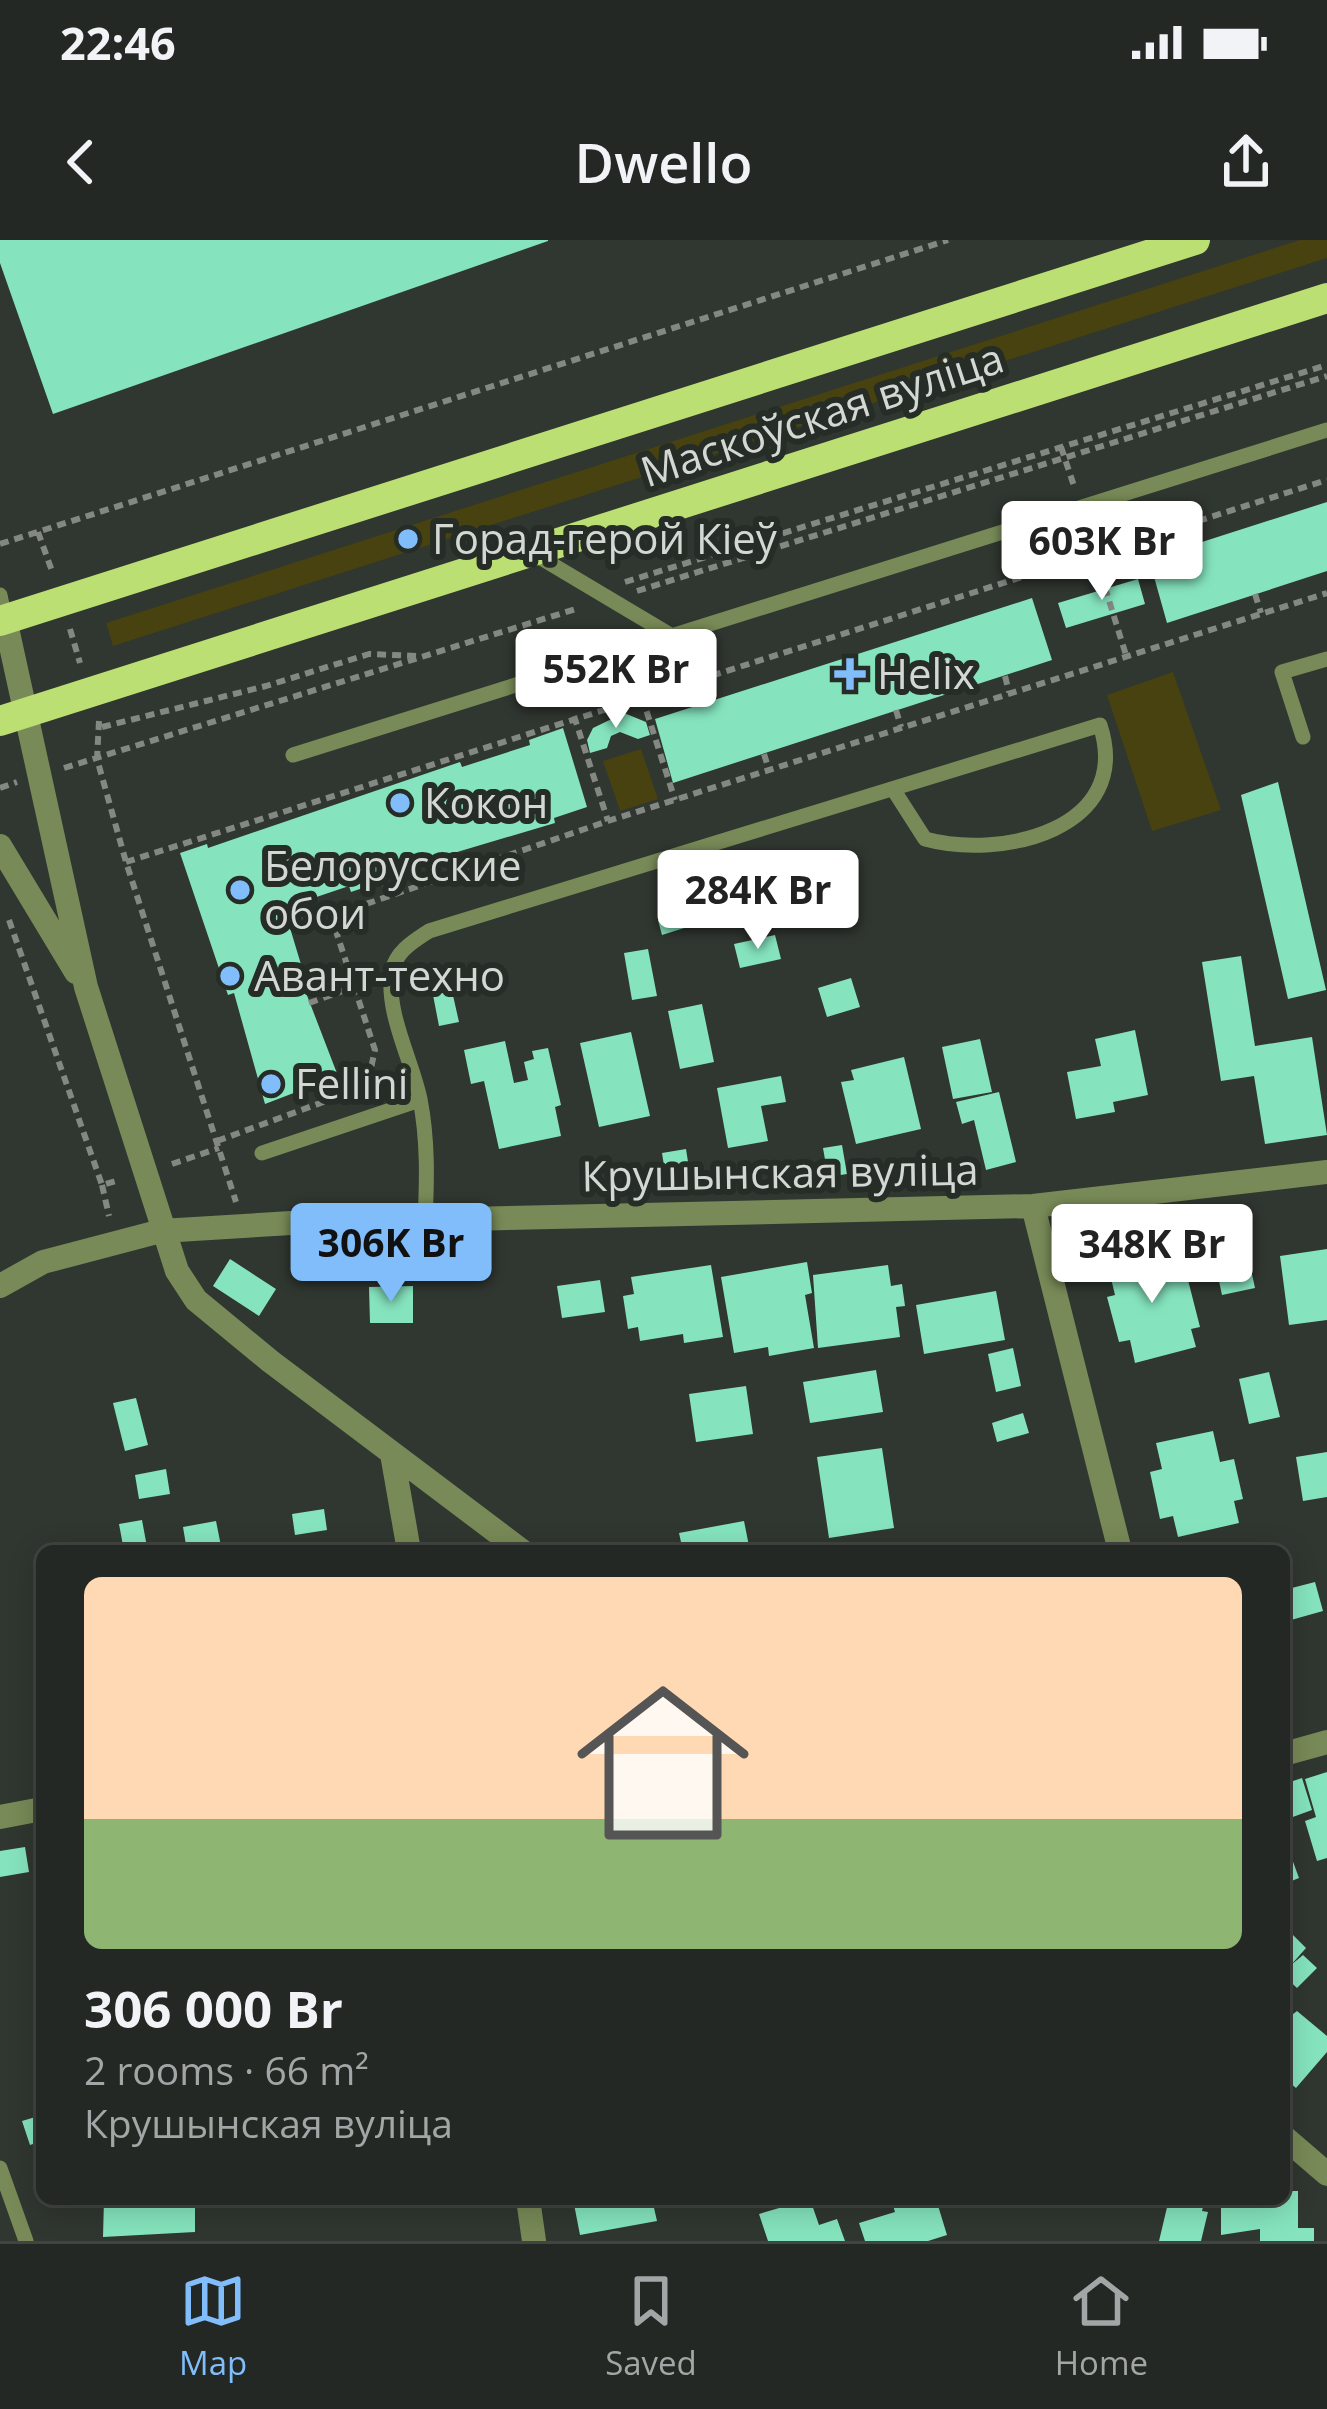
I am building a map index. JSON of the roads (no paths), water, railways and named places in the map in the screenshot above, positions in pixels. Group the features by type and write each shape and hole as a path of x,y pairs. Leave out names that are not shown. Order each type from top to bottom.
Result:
{"main road":[{"name":"Маскоўская вуліца","path":"2,612 62,602 1196,240"},
{"name":"Маскоўская вуліца","path":"13,717 1327,298"}],"street":[{"path":"2,612 13,717 86,987 161,1231 196,1300 513,1545"},
{"path":"0,846 86,987"},
{"name":"Крушынская вуліца","path":"0,1286 43,1262 161,1231 244,1225 1034,1206 1327,1172"},
{"path":"1034,1206 1119,1545"},
{"path":"392,1454 408,1545"},
{"path":"1290,1752 1327,1742"},
{"path":"0,1817 36,1811"},
{"path":"1290,2142 1327,2174"},
{"path":"529,2205 534,2241"}],"lane":[{"path":"293,755 1327,430"},
{"path":"531,552 672,636"},
{"path":"1304,737 1282,672 1327,658"},
{"path":"425,1221 427,1157 420,1100 401,1034 392,970 399,954 429,931 1100,725 1109,754 1100,796 1080,813 1038,834 990,847 958,848 925,839 893,789"},
{"path":"262,1153 420,1100"},
{"path":"0,2168 26,2241"}],"place":[{"name":"Горад-герой Кіеў","path":"408,539"},
{"name":"Helix","path":"850,674"},
{"name":"Кокон","path":"400,803"},
{"name":"Белорусские обои","path":"240,890"},
{"name":"Авант-техно","path":"230,976"},
{"name":"Fellini","path":"271,1084"}]}
